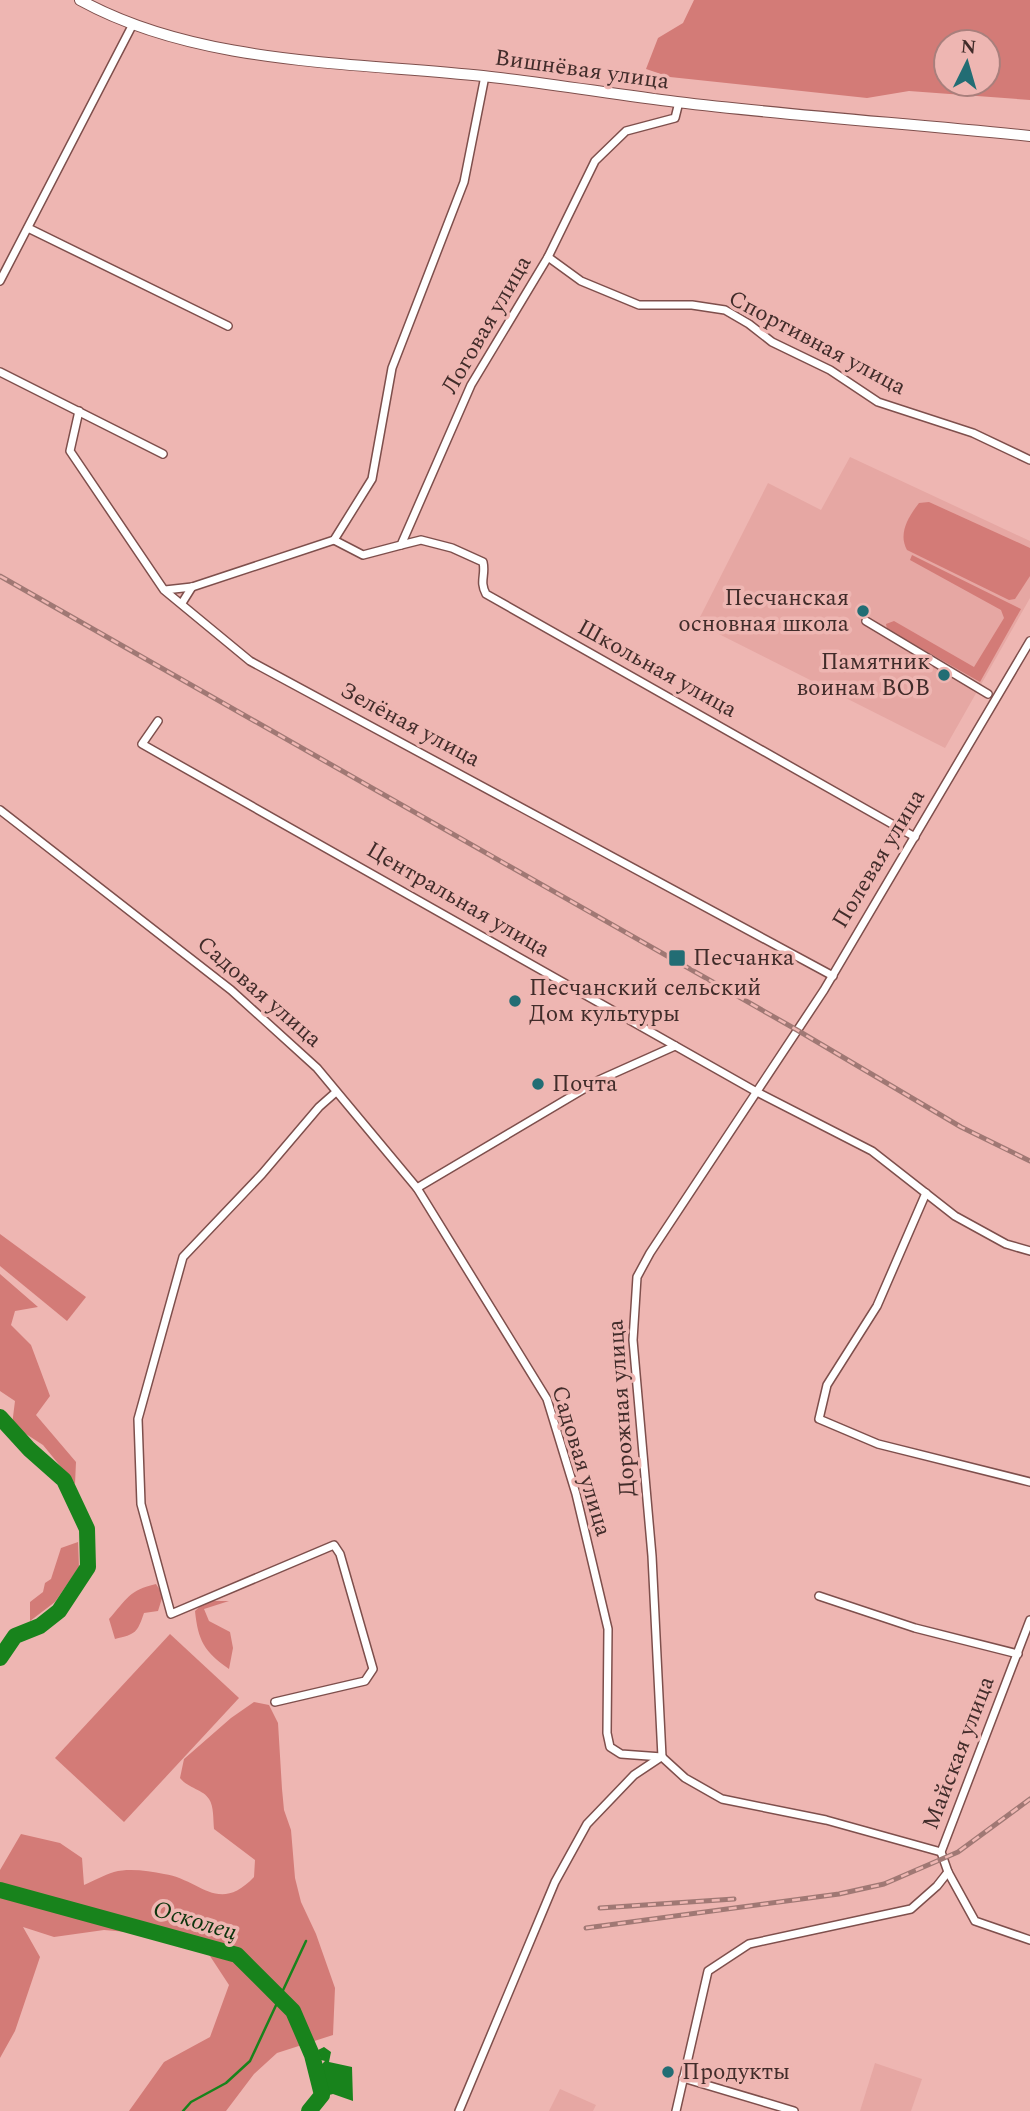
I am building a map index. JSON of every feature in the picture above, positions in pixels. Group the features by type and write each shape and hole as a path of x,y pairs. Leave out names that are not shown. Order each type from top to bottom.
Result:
{"street":[{"name":"Вишнёвая улица","path":"80,0 166,36 253,54 485,76 679,102 1030,136"},
{"path":"0,281 133,24"},
{"path":"164,590 192,587 334,540 372,479 392,368 464,182 485,76"},
{"name":"Логовая улица","path":"401,545 471,385 548,257 595,161 626,131 675,118 679,102"},
{"path":"28,228 228,326"},
{"name":"Спортивная улица","path":"548,257 581,281 639,305 692,305 725,310 750,324 772,342 830,370 878,402 973,433 1030,460"},
{"path":"0,372 163,454"},
{"name":"Зелёная улица","path":"79,411 71,451 164,590 250,661 833,975"},
{"path":"334,540 363,555 401,545"},
{"name":"Школьная улица","path":"401,545 421,540 452,548 483,562 485,569 481,585 486,594 915,837"},
{"path":"182,603 192,587"},
{"path":"866,621 988,694"},
{"name":"Полевая улица","path":"755,1091 833,975 1030,641"},
{"name":"Центральная улица","path":"158,721 142,744 755,1091 872,1151 955,1216 1006,1244 1030,1251"},
{"name":"Садовая улица","path":"0,810 232,990 317,1069 417,1188 547,1399 576,1494 608,1629 607,1734 610,1747 621,1754 662,1757"},
{"path":"417,1188 599,1080 675,1046"},
{"name":"Дорожная улица","path":"662,1757 652,1556 633,1340 637,1277 755,1091"},
{"path":"275,1702 365,1681 373,1669 340,1554 334,1545 171,1614 141,1504 138,1419 183,1257 262,1174 319,1107 336,1092"},
{"path":"926,1193 877,1306 827,1385 819,1419 878,1444 1030,1482"},
{"path":"819,1597 915,1628 1017,1654"},
{"name":"Майская улица","path":"1030,1620 942,1852 948,1872 975,1921 1030,1940"},
{"path":"459,2111 555,1881 587,1824 634,1775 662,1757 685,1779 722,1798 826,1821 942,1852"},
{"path":"676,2111 708,1971 749,1944 911,1909 937,1886 948,1872"},
{"path":"683,2078 794,2111"}],"shaded area":[{"path":"694,0 1030,0 1030,100 1002,98 1002,28 932,28 932,93 909,91 867,98 670,77 646,69 658,38 683,23"},
{"name":"Песчанская основная школа","path":"850,457 1030,541 1030,598 945,748 697,623 768,483 821,510"},
{"path":"929,502 1030,548 1030,576 1015,599 1009,600 907,550 904,532 908,520 919,503"},
{"path":"912,555 1021,609 980,682 887,629 886,624 894,621 974,667 1004,618 1001,610 910,560"},
{"path":"0,1234 86,1297 67,1321 0,1266"},
{"path":"0,1274 38,1307 15,1311 11,1325 31,1345 50,1396 36,1415 76,1462 75,1484 43,1445 12,1425 15,1401 0,1391"},
{"path":"78,1542 79,1567 55,1602 30,1621 30,1602 43,1592 45,1583 51,1579 61,1548"},
{"path":"156,1584 163,1595 158,1611 144,1613 135,1632 115,1639 109,1619 134,1592"},
{"path":"206,1601 229,1601 204,1609 209,1621 230,1632 233,1648 229,1669 208,1651 200,1638 195,1611"},
{"path":"170,1634 239,1698 124,1822 55,1758"},
{"path":"254,1702 269,1705 278,1723 284,1810 291,1830 295,1878 301,1902 316,1934 335,1988 333,2035 277,2053 254,2074 226,2111 129,2111 164,2062 210,2037 229,1985 208,1953 183,1946 162,1935 104,1930 54,1937 23,1927 40,1957 15,2031 0,2058 0,1870 21,1834 60,1843 82,1858 84,1885 114,1872 132,1870 177,1877 219,1894 241,1888 254,1877 255,1860 214,1829 213,1809 209,1799 180,1778 184,1759 231,1718"},
{"path":"324,2047 331,2052 329,2062 352,2067 353,2101 333,2094 318,2098 315,2096 316,2070 325,2061 321,2060 318,2050"},
{"path":"875,2063 922,2079 911,2111 860,2111"},
{"path":"560,2089 596,2105 593,2111 549,2111"}],"waterway":[{"name":"Осколец","path":"0,1417 29,1449 64,1480 87,1529 88,1567 59,1611 40,1626 15,1636 0,1658"},
{"name":"Осколец","path":"0,1890 237,1955 293,2011 312,2055 322,2095 309,2111"},
{"path":"183,2111 191,2102 226,2083 250,2061 306,1941"}],"railway":[{"path":"0,576 797,1030 961,1127 1030,1161"},
{"path":"586,1928 839,1894 884,1884 958,1852 1030,1799"},
{"path":"600,1908 734,1899"}],"place":[{"name":"Песчанская основная школа","path":"863,611"},
{"name":"Памятник воинам ВОВ","path":"944,675"},
{"name":"Песчанка","path":"677,958"},
{"name":"Песчанский сельский Дом культуры","path":"515,1001"},
{"name":"Почта","path":"538,1084"},
{"name":"Продукты","path":"668,2072"}]}
